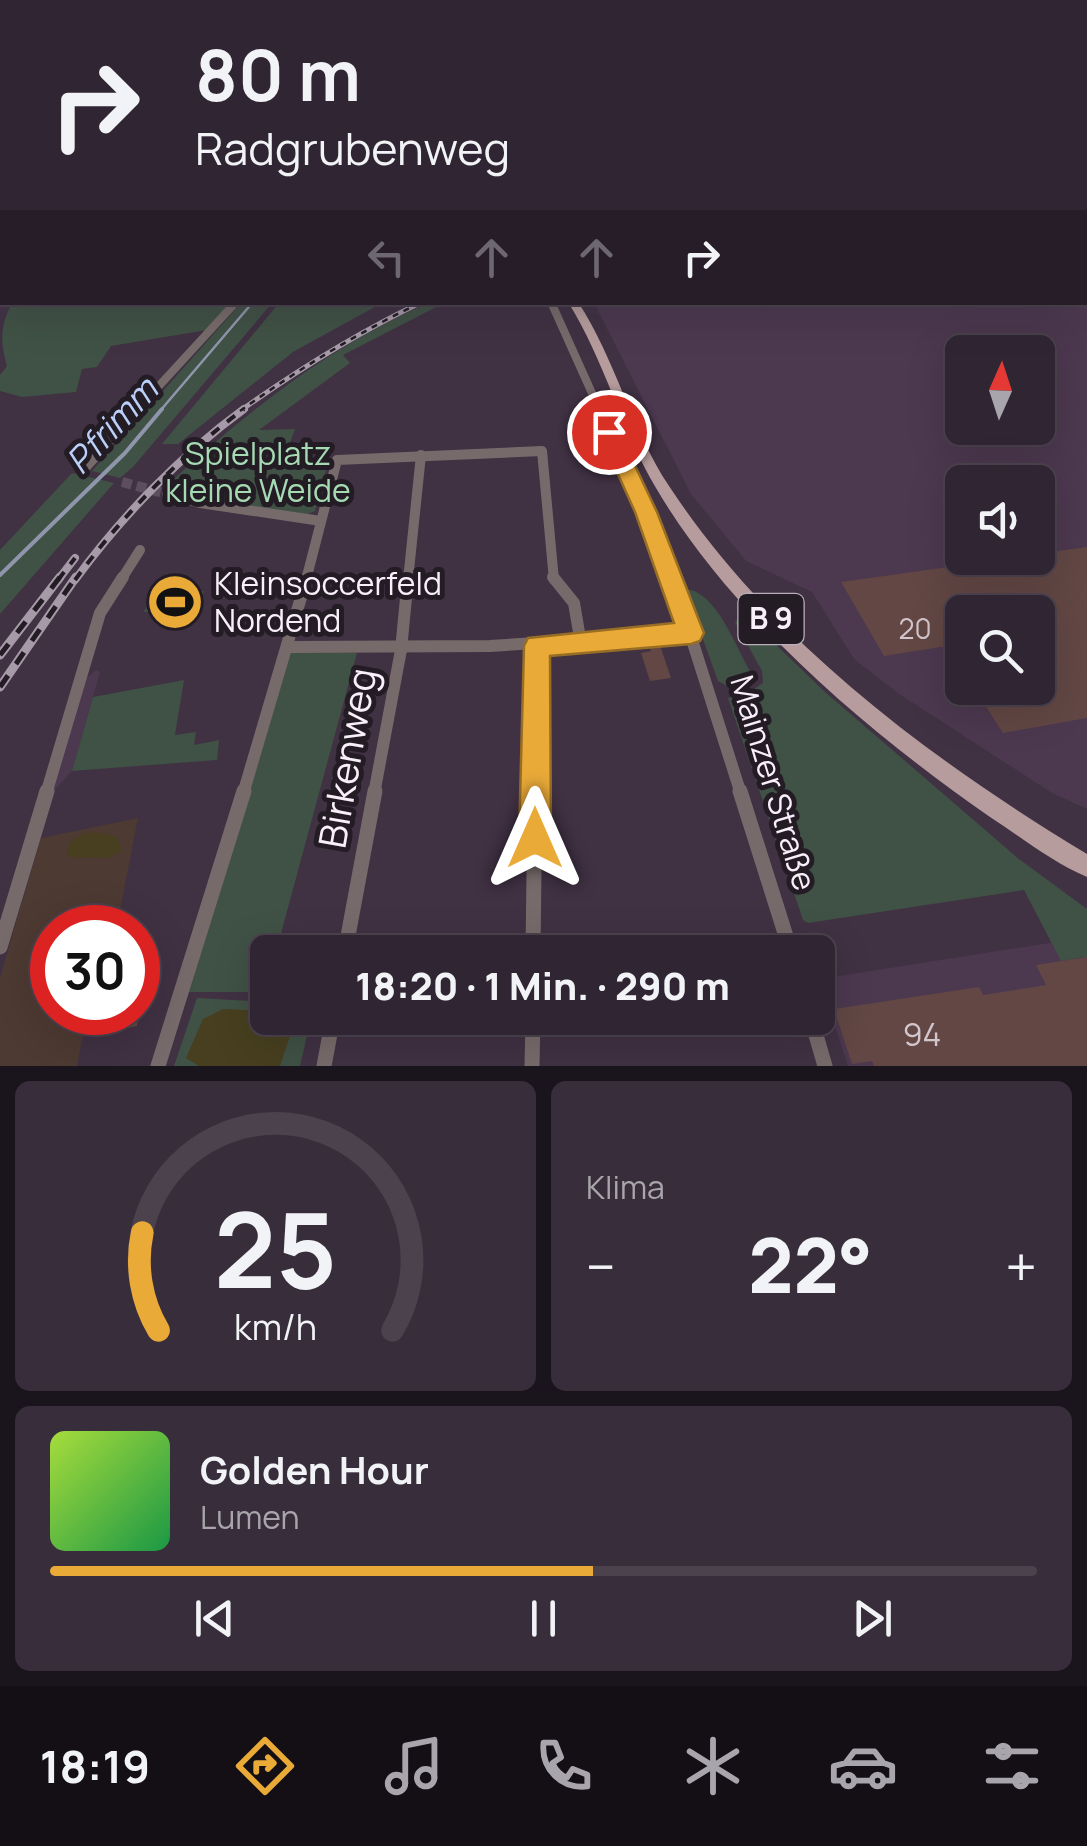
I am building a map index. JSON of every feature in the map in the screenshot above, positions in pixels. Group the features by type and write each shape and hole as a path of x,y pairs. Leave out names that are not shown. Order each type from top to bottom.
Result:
{"main road":[{"name":"Mainzer Straße","path":"575,305 593,336 661,485 684,519 751,598 832,678 886,723 1023,827 1087,866"}],"street":[{"path":"82,471 233,305"},
{"name":"Mainzer Straße","path":"552,305 646,512 691,633 786,935"},
{"path":"158,1066 289,647 337,460 542,451 554,578 574,603 582,644"},
{"name":"Birkenweg","path":"348,935 401,650 421,455"},
{"path":"167,494 200,503 321,521"},
{"path":"0,947 100,613 140,550"},
{"path":"289,647 401,650 537,646 691,633"},
{"path":"534,935 537,646"},
{"path":"324,1066 330,1035"},
{"path":"532,1066 533,1035"},
{"path":"816,1035 825,1066"}],"shaded area":[{"path":"595,305 1087,305 1087,809 1052,793 899,694 854,659 812,592 746,561 691,494"},
{"path":"96,670 100,672 72,771 48,798 82,682"},
{"path":"138,818 121,905 30,905 30,1035 83,1035 77,1066 0,1066 0,977 41,838"},
{"path":"1087,937 1087,1066 848,1066 835,1026 835,977"}],"green space":[{"path":"11,305 229,305 207,330 111,346 97,367 82,369 76,392 22,397 0,391 0,375 7,366 2,341"},
{"path":"239,305 270,305 133,467 120,478 92,471"},
{"path":"277,305 378,305 293,352 178,444 162,444"},
{"name":"Spielplatz kleine Weide","path":"424,305 440,305 343,355 350,363 259,430 295,429 287,451 296,456 294,464 327,467 315,511 308,514 198,500 165,487 289,384"},
{"path":"72,473 114,483 0,614 0,550"},
{"name":"Kleinsoccerfeld Nordend","path":"156,589 204,591 195,613 144,612"},
{"path":"685,589 706,599 723,621 749,669 750,677 744,684 727,686 718,681"},
{"path":"744,614 825,692 1019,859 1087,909 1087,961 1084,957 1061,961 1024,890 808,923 803,920 728,698 746,694 763,683 762,671 735,622"},
{"path":"291,650 357,653 281,935 250,935 250,992 181,992"},
{"path":"184,680 175,735 196,732 194,745 219,740 217,760 72,771 93,697"},
{"path":"197,998 250,1001 250,1035 307,1035 300,1066 174,1066"}],"sand":[{"path":"94,832 116,836 122,851 108,858 68,857 71,842"},
{"path":"223,1009 250,1010 250,1035 300,1035 300,1037 290,1036 280,1066 199,1066 186,1058 203,1019"}],"building":[{"path":"1087,547 1087,718 1003,733 985,705 1055,705 1055,595 945,595 945,646 884,656 841,582 945,567 945,575 1055,575 1055,552"},
{"path":"660,645 671,678 650,681 641,653 651,651 649,646"},
{"path":"1087,957 1087,1066 874,1066 872,1061 852,1064 835,1009 979,987 983,995 1046,985 1036,965"}],"waterway":[{"name":"Pfrimm","path":"160,411 250,305"},
{"name":"Pfrimm","path":"0,575 125,453 162,409"}],"tunnel":[{"path":"122,482 167,494"}],"railway":[{"path":"240,411 329,352 416,305"},
{"path":"75,580 153,488 244,409"},
{"path":"58,580 75,558"},
{"path":"0,655 60,577"},
{"path":"0,687 76,577"}],"place":[{"name":"Kleinsoccerfeld Nordend","path":"175,602"}],"route":[{"path":"535,838 537,646 691,633 646,512 609,432"}]}
